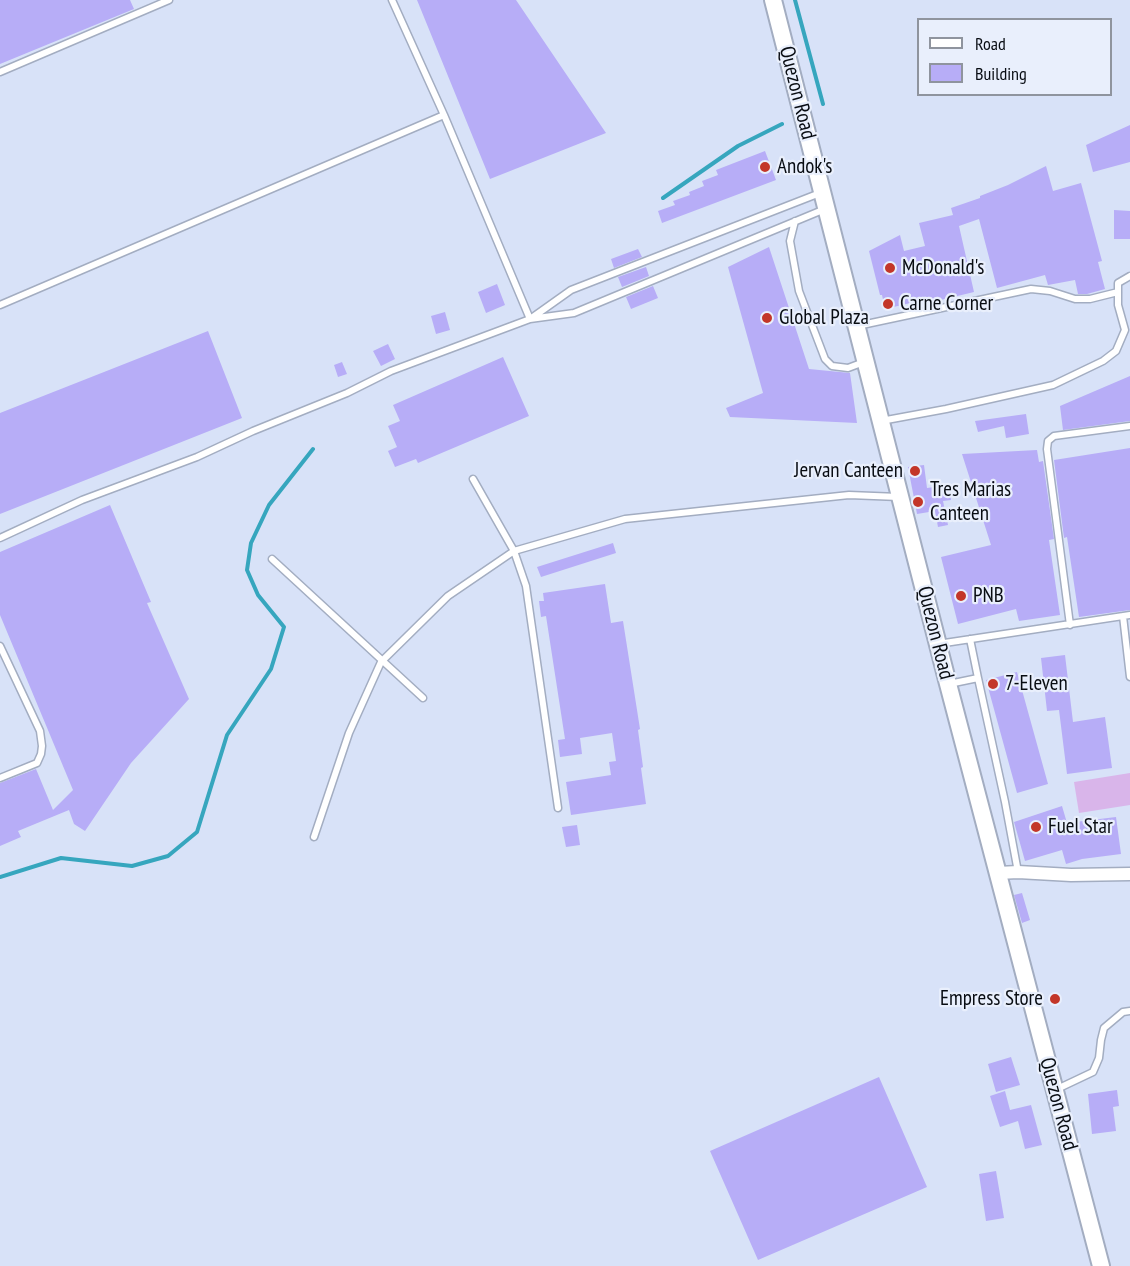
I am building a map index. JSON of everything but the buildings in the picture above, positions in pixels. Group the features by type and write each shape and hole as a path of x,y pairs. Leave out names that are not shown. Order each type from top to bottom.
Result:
{"main road":[{"name":"Quezon Road","path":"772,0 1101,1266"}],"street":[{"path":"998,873 1130,874"}],"lane":[{"path":"0,72 169,0"},
{"path":"392,0 444,115 530,319"},
{"path":"0,305 444,115"},
{"path":"530,319 572,290 824,200"},
{"path":"0,538 82,500 197,457 253,431 347,393 391,371 530,319 574,313 795,221 824,200"},
{"path":"795,221 789,241 799,291 825,359 832,366 848,368 865,362"},
{"path":"881,420 946,409 1053,385 1103,361 1116,351 1125,330 1118,305 1118,283 1130,276"},
{"path":"856,326 1031,289 1090,299 1118,292"},
{"path":"1070,625 1047,449 1048,441 1054,436 1130,426"},
{"path":"473,479 514,551 526,586 558,808"},
{"path":"314,837 349,733 381,662 448,596 514,551 625,519 849,495 902,497"},
{"path":"272,559 381,662 423,698"},
{"path":"938,644 1126,616 1130,676"},
{"path":"970,639 1018,872"},
{"path":"0,646 40,731 42,746 37,763 0,778"},
{"path":"948,684 978,678"},
{"path":"1054,1090 1093,1072 1099,1058 1104,1028 1113,1018 1130,1011"}],"shaded area":[{"path":"1130,773 1130,805 1079,813 1074,782"}],"waterway":[{"path":"795,0 823,104"},
{"path":"663,198 738,146 782,124"},
{"path":"0,877 61,858 132,866 168,856 197,832 227,735 271,669 284,627 258,595 247,570 251,543 269,505 313,449"}],"place":[{"name":"Andok's","path":"765,167"},
{"name":"McDonald's","path":"890,268"},
{"name":"Carne Corner","path":"888,304"},
{"name":"Global Plaza","path":"767,318"},
{"name":"Jervan Canteen","path":"915,471"},
{"name":"Tres Marias Canteen","path":"918,502"},
{"name":"PNB","path":"961,596"},
{"name":"7-Eleven","path":"993,684"},
{"name":"Fuel Star","path":"1036,827"},
{"name":"Empress Store","path":"1055,999"}]}
